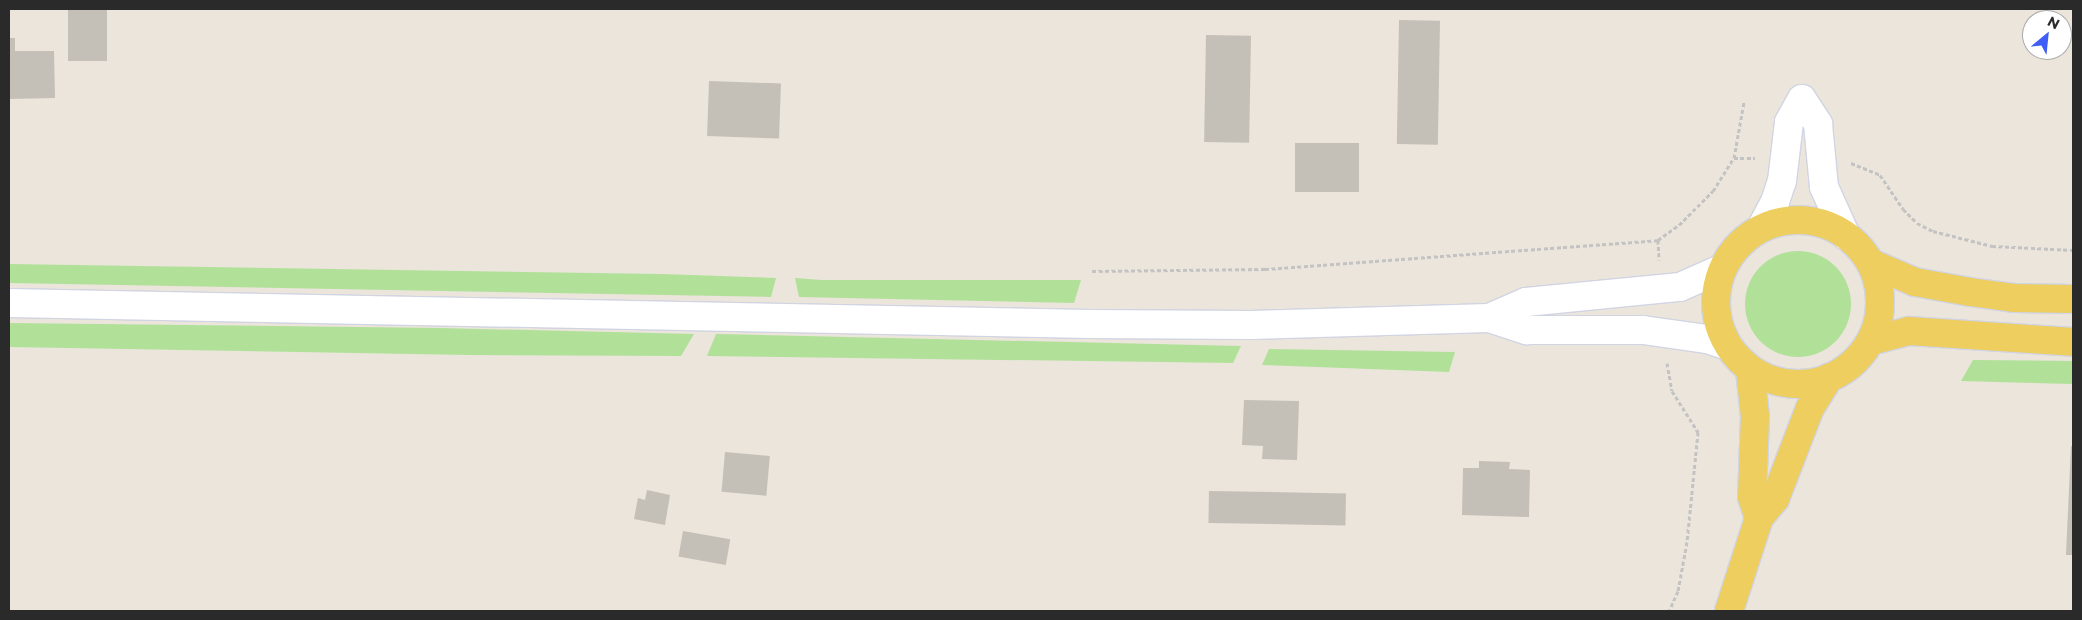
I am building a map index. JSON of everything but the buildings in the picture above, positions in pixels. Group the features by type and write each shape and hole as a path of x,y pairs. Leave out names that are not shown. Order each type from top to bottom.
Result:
{"main road":[{"path":"1870,263 1880,293 1880,313 1870,341 1852,366 1829,378 1790,385 1769,380 1750,370 1729,346 1716,315 1715,294 1721,269 1744,239 1761,228 1780,222 1799,220 1819,222 1846,236 1870,263 1894,275 1933,285 2014,298 2073,299"},
{"path":"1870,341 1908,331 2073,342"},
{"path":"1750,370 1755,416 1752,497 1759,518"},
{"path":"1729,611 1759,518 1775,499 1810,408 1829,378"}],"street":[{"path":"1761,228 1775,202 1789,122 1802,99 1818,124 1824,188 1846,236"},
{"path":"1489,318 1526,302 1662,291 1700,281 1721,269"},
{"path":"9,303 1090,324 1251,325 1489,318 1527,330 1610,329 1665,333 1707,339 1729,346"}],"path":[{"path":"1092,271 1264,269 1658,240 1679,225 1713,191 1734,158 1744,102"},
{"path":"1734,158 1784,159"},
{"path":"1822,160 1853,163 1880,175 1904,209 1917,223 1933,232 1992,246 2073,250"},
{"path":"1658,240 1662,291"},
{"path":"1665,333 1672,391 1698,432 1687,542 1678,591 1669,611"}],"green space":[{"path":"1798,251 1818,255 1835,267 1847,284 1851,304 1847,324 1835,341 1818,353 1798,357 1778,353 1761,341 1749,324 1745,304 1749,284 1761,267 1778,255"},
{"path":"9,264 662,274 776,278 771,297 9,283"},
{"path":"795,278 822,280 1081,280 1074,303 799,297"},
{"path":"9,323 440,328 694,334 681,356 469,355 9,347"},
{"path":"716,334 1241,346 1233,363 707,356"},
{"path":"1269,349 1455,352 1449,372 1262,365"},
{"path":"1973,360 2073,361 2073,384 1961,381"}]}
